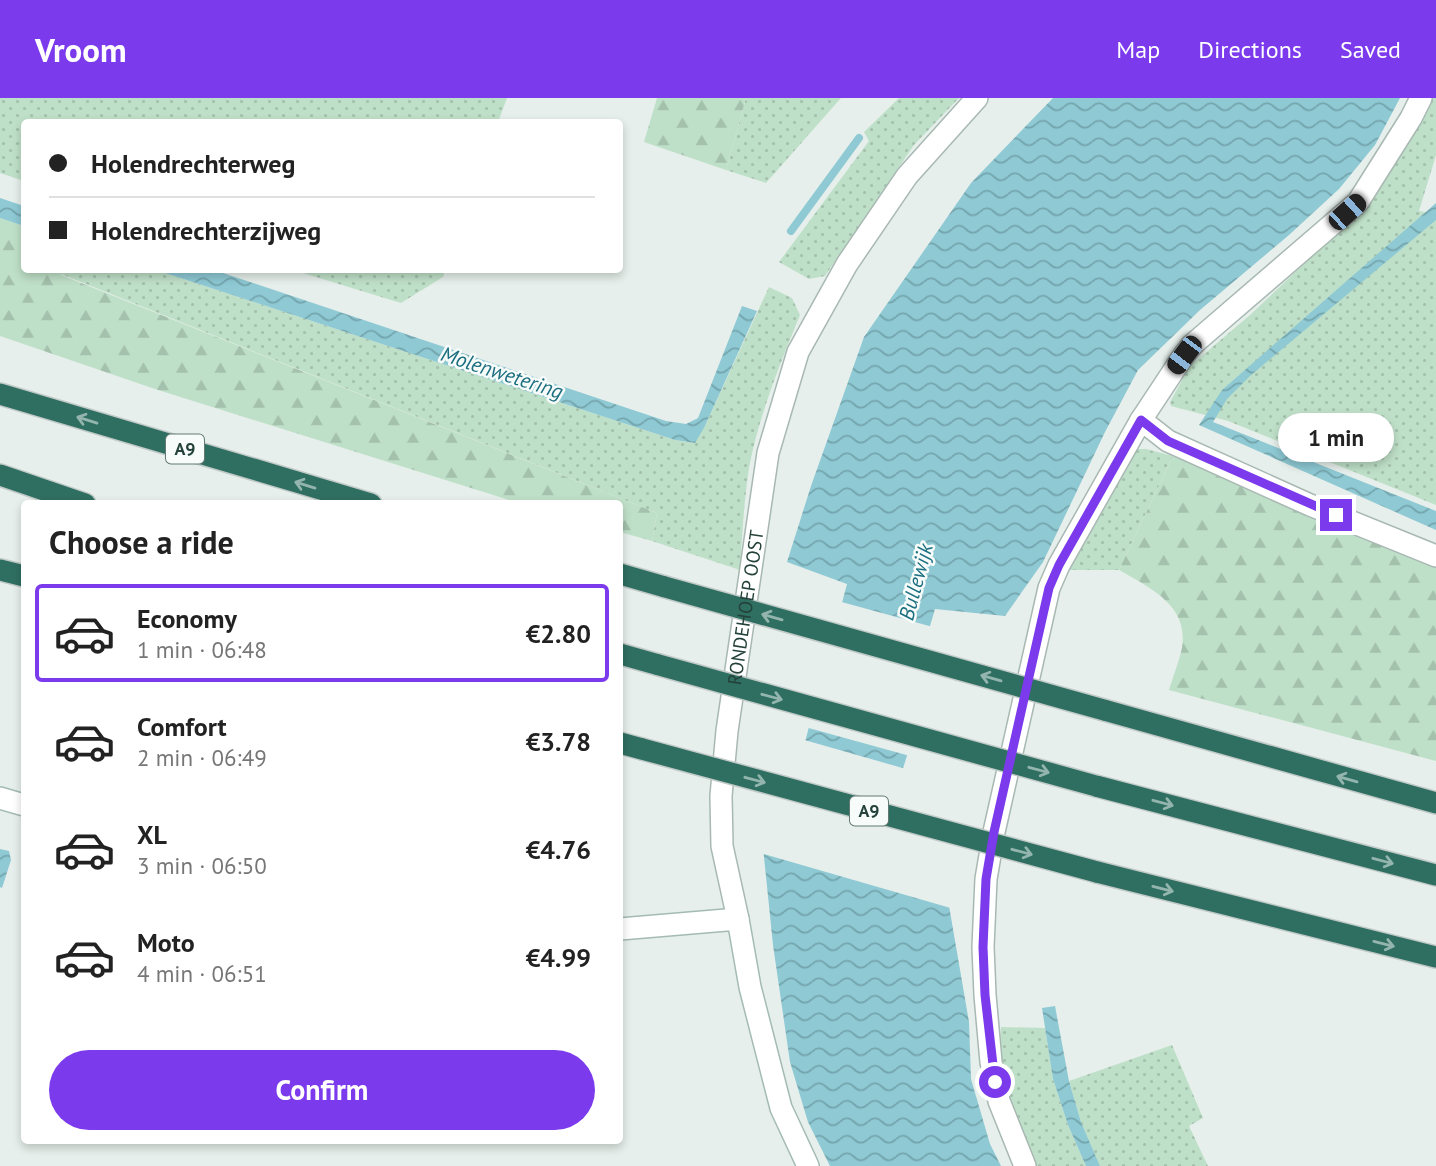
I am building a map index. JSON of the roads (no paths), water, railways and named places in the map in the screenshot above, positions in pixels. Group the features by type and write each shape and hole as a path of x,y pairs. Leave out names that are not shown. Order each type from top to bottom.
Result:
{"highway":[{"name":"A9","path":"0,394 358,500"},
{"path":"0,475 73,500"},
{"path":"0,569 21,575"},
{"path":"623,575 1436,803"},
{"path":"623,655 1096,786 1436,874"},
{"name":"A9","path":"623,744 1097,872 1436,957"}],"street":[{"name":"RONDEHOEP OOST","path":"808,1166 781,1108 750,987 722,846 721,796 727,731 772,440 798,352 846,264 907,176 977,98"},
{"path":"1025,1166 999,1101 991,1062 983,947 988,867 994,832 1049,588 1059,565 1171,372 1192,345 1358,202 1421,98"},
{"path":"1141,420 1168,441 1310,505 1436,556"},
{"path":"0,798 21,804"},
{"path":"623,929 738,919"}],"water":[{"name":"Bullewijk","path":"1053,98 1400,98 1375,145 1339,189 1200,310 1138,370 1043,562 1005,616 935,609 917,670 931,679 879,845 942,865 969,1022 971,1079 990,1144 1001,1166 830,1166 808,1122 790,1062 773,945 760,818 784,821 847,584 787,562 864,337 971,183"},
{"path":"0,198 21,205 21,225 0,218"},
{"path":"1436,203 1436,220 1250,376 1227,399 1213,422 1436,511 1436,530 1199,425 1222,390"},
{"name":"Molenwetering","path":"165,273 223,273 666,421 686,424 698,418 742,306 757,311 695,443 675,440"},
{"path":"0,849 9,851 11,860 2,888 0,887"},
{"path":"1055,1006 1069,1081 1081,1122 1100,1166 1086,1166 1068,1125 1053,1079 1042,1008"}],"waterway":[{"path":"791,231 859,138"}]}
